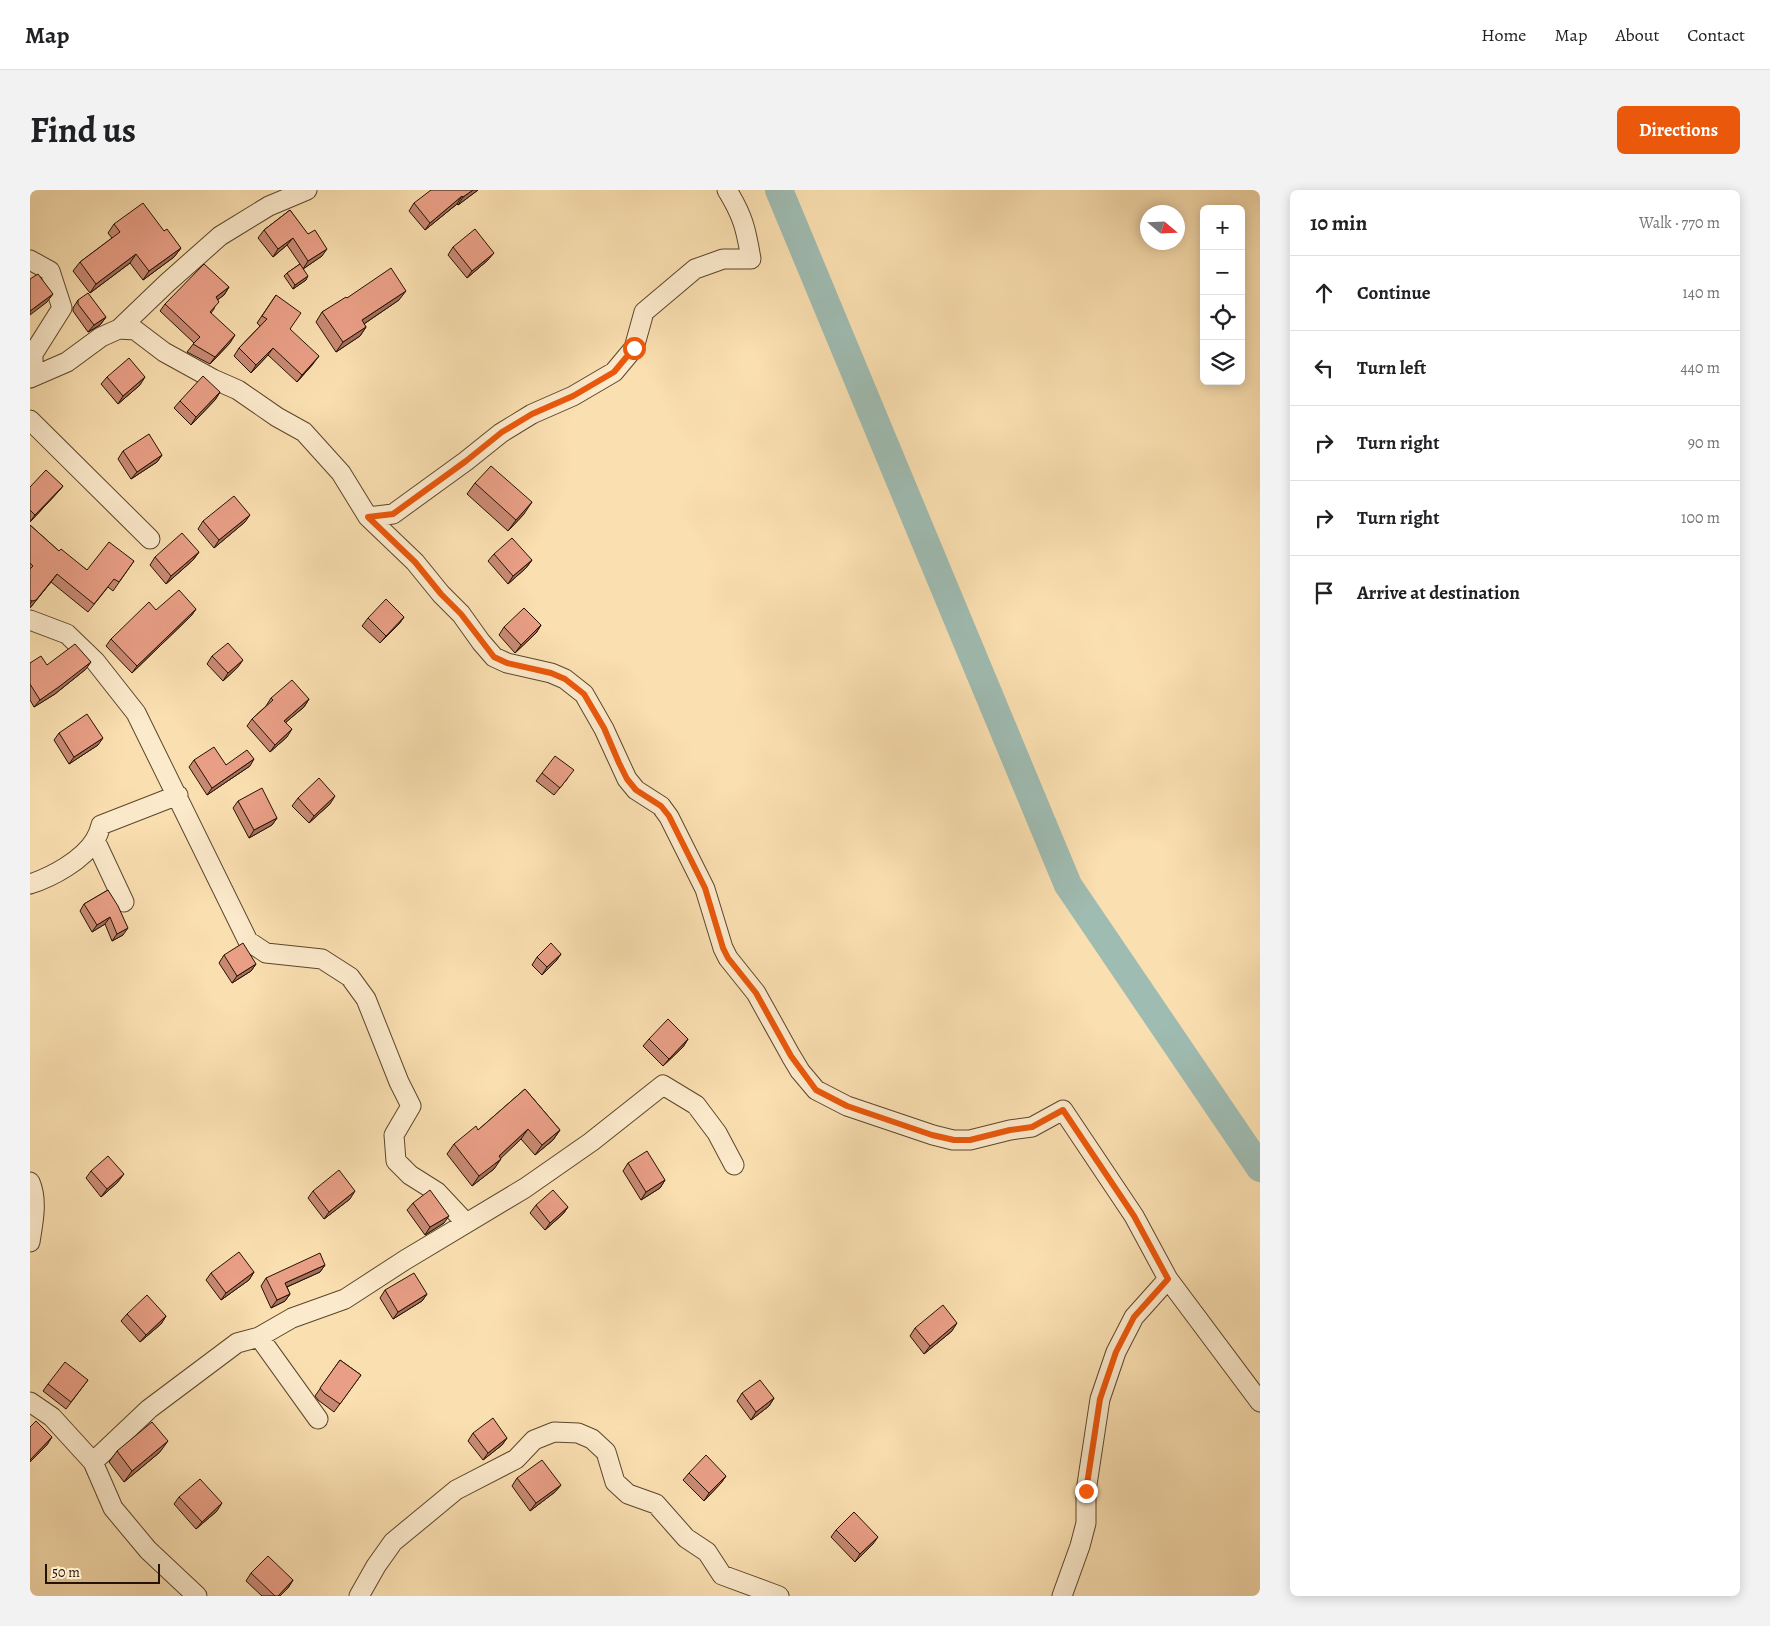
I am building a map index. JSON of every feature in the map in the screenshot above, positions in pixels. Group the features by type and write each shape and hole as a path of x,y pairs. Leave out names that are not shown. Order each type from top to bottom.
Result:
{"street":[{"path":"30,260 50,271 62,308 33,354 32,377 67,362 100,337 119,329 166,283 220,236 269,206 307,190"},
{"path":"368,517 393,514 466,461 502,432 532,414 573,396 614,372 634,348 644,312 695,268 722,259 751,259 746,230 738,209 727,190"},
{"path":"119,329 135,330 164,352 213,379 238,390 277,417 304,432 340,473 368,517 415,562 441,594 461,614 494,657 507,663 551,673 565,679 584,694 604,728 627,779 636,790 661,806 669,816 705,888 723,948 728,958 756,993 791,1056 816,1090 847,1106 932,1135 954,1140 970,1140 1010,1130 1032,1127 1063,1110 1134,1216 1168,1279 1260,1402"},
{"path":"30,420 150,539"},
{"path":"30,620 67,634 95,661 136,712 248,941 266,953 322,959 350,978 366,999 399,1082 411,1106 394,1135 396,1160 410,1175 437,1192 466,1223"},
{"path":"30,884 49,878 83,854 96,840 102,825 178,796"},
{"path":"96,840 124,902"},
{"path":"93,1462 150,1409 237,1343 259,1337 292,1318 345,1299 405,1260 525,1188 592,1142 663,1085 696,1105 717,1133 734,1165"},
{"path":"30,1182 33,1190 33,1220 30,1242"},
{"path":"1062,1596 1086,1523 1086,1491 1100,1399 1116,1352 1134,1317 1168,1279"},
{"path":"259,1337 318,1419"},
{"path":"30,1402 52,1417 93,1462 114,1508 148,1550 197,1596"},
{"path":"359,1596 376,1566 393,1542 456,1490 516,1459 534,1440 554,1432 578,1432 592,1439 606,1452 615,1482 628,1494 656,1504 686,1538 707,1552 722,1575 779,1596"}],"building":[{"path":"431,190 473,190 462,196 430,223 414,203"},
{"path":"143,203 164,231 167,229 181,248 149,271 136,254 96,284 80,262 120,232 114,224"},
{"path":"290,210 308,234 315,230 327,249 308,261 293,238 278,249 264,230"},
{"path":"475,229 494,253 472,271 453,247"},
{"path":"204,264 229,287 216,297 219,302 210,312 235,335 215,357 193,344 200,337 165,304"},
{"path":"300,264 308,276 295,285 287,273"},
{"path":"391,268 406,291 362,320 366,327 343,342 322,312 347,298"},
{"path":"38,274 53,294 30,311 30,279"},
{"path":"88,293 106,317 94,325 78,304 78,300"},
{"path":"276,295 301,313 290,329 319,356 302,375 273,348 256,365 239,348 267,319 262,316"},
{"path":"129,358 145,377 123,396 107,377"},
{"path":"203,376 220,392 196,417 180,401"},
{"path":"149,434 162,455 137,472 123,451"},
{"path":"491,466 532,502 516,520 475,483"},
{"path":"46,470 63,486 35,515 30,510 30,487"},
{"path":"234,496 250,515 219,540 203,521"},
{"path":"30,525 59,551 61,549 87,570 109,542 134,561 119,582 114,579 94,604 57,574 36,600 32,601 30,600 30,569 33,566 30,563"},
{"path":"182,533 199,552 171,576 155,557"},
{"path":"512,538 532,560 513,576 494,554"},
{"path":"179,590 196,609 137,666 111,639 149,602 156,610"},
{"path":"386,599 404,617 386,636 368,618"},
{"path":"524,608 541,625 521,645 504,627"},
{"path":"228,643 243,660 228,673 212,656"},
{"path":"75,644 91,662 40,700 30,684 30,663 41,656 47,665"},
{"path":"292,680 309,699 284,721 292,729 275,745 252,719 273,700 271,698"},
{"path":"87,714 103,738 74,757 59,733"},
{"path":"214,747 226,765 247,750 254,759 212,788 194,760"},
{"path":"555,756 574,770 560,788 542,773"},
{"path":"319,778 335,796 314,816 298,798"},
{"path":"262,788 277,818 254,830 238,801"},
{"path":"108,890 128,928 117,934 110,917 97,925 84,904"},
{"path":"243,943 256,964 237,976 224,955"},
{"path":"551,943 561,954 547,967 537,957"},
{"path":"668,1019 688,1039 669,1059 649,1039"},
{"path":"525,1089 560,1130 542,1145 528,1129 499,1156 501,1159 479,1176 454,1144 476,1126 478,1130"},
{"path":"647,1151 665,1180 646,1192 628,1163"},
{"path":"108,1156 124,1174 107,1189 91,1171"},
{"path":"339,1170 355,1191 329,1212 313,1191"},
{"path":"430,1190 449,1216 430,1227 413,1203"},
{"path":"553,1190 568,1207 550,1223 536,1205"},
{"path":"239,1252 254,1272 226,1293 211,1273"},
{"path":"320,1253 325,1265 285,1283 290,1294 277,1300 266,1278"},
{"path":"414,1273 427,1294 398,1312 385,1290"},
{"path":"147,1295 166,1316 146,1335 127,1314"},
{"path":"943,1305 957,1323 930,1346 915,1328"},
{"path":"340,1360 361,1375 340,1404 320,1388"},
{"path":"65,1362 88,1380 71,1402 48,1384"},
{"path":"760,1380 774,1398 756,1412 742,1393"},
{"path":"493,1418 507,1438 488,1453 473,1433"},
{"path":"36,1421 52,1437 30,1460 30,1427"},
{"path":"152,1422 168,1441 132,1471 117,1451"},
{"path":"706,1455 726,1476 709,1493 689,1473"},
{"path":"542,1460 561,1485 536,1503 517,1478"},
{"path":"200,1479 222,1503 202,1522 179,1497"},
{"path":"854,1512 878,1537 860,1554 836,1530"},
{"path":"268,1556 293,1580 278,1596 275,1596 251,1573"}],"waterway":[{"path":"779,190 1068,885 1260,1168"}],"route":[{"path":"634,348 614,372 573,396 532,414 502,432 466,461 393,514 368,517 415,562 441,594 461,614 494,657 507,663 551,673 575,685 584,694 604,728 627,779 636,790 661,806 669,816 705,888 723,948 728,958 756,993 800,1071 816,1090 847,1106 932,1135 954,1140 970,1140 1010,1130 1032,1127 1063,1110 1134,1216 1168,1279 1134,1317 1116,1352 1100,1399 1086,1491"}]}
